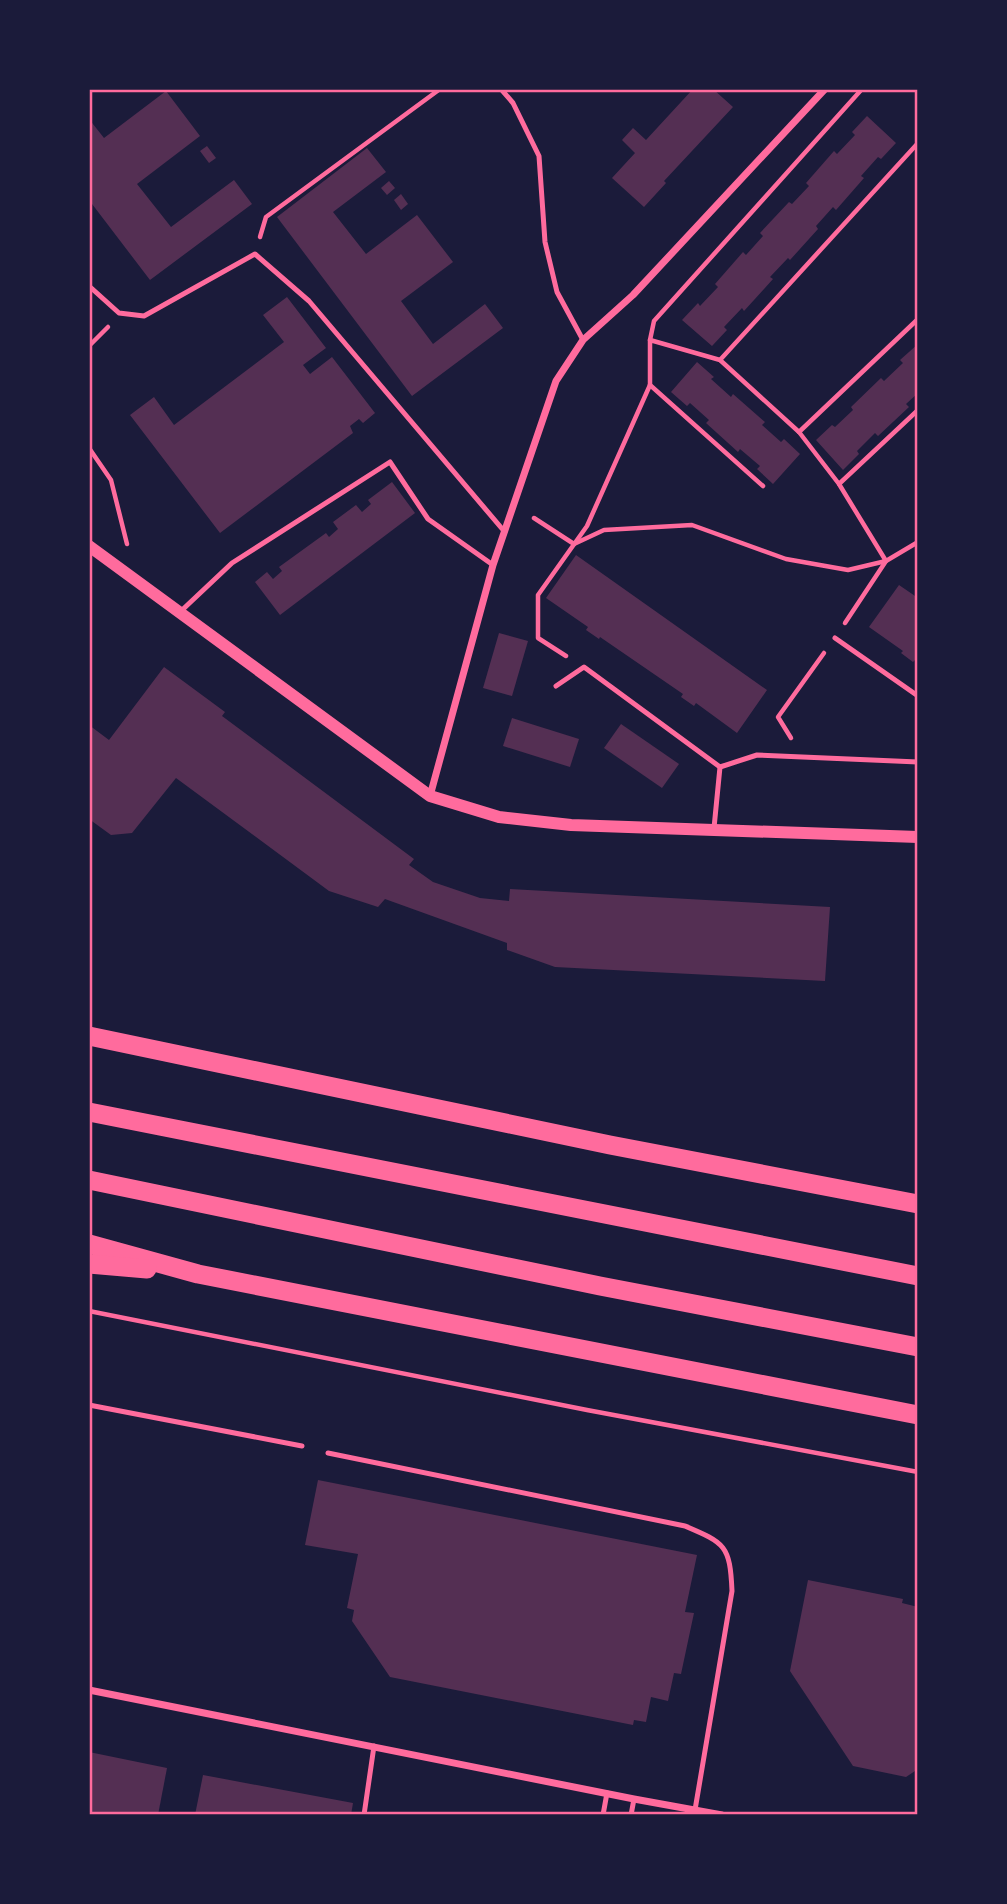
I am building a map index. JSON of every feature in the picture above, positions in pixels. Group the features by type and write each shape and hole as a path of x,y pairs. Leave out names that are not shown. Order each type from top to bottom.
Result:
{"highway":[{"path":"89,1036 610,1145 918,1204"},
{"path":"89,1112 918,1276"},
{"path":"89,1180 600,1286 918,1347"},
{"path":"89,1244 198,1273 918,1415"},
{"path":"89,1264 198,1273"}],"street":[{"path":"430,796 493,565 556,381 583,340 633,295 825,89"},
{"path":"89,546 430,796 499,817 570,825 918,837"},
{"path":"89,1690 722,1815"}],"lane":[{"path":"501,89 513,103 539,156 545,242 557,292 583,340"},
{"path":"89,286 119,313 144,316 255,254 309,301 504,531"},
{"path":"180,612 232,563 390,462 428,519 493,565"},
{"path":"835,638 918,696"},
{"path":"556,685 584,667 720,767"},
{"path":"720,767 757,754 918,762"},
{"path":"713,831 720,767"},
{"path":"89,1405 302,1447"},
{"path":"328,1453 685,1526 717,1540 731,1562 732,1591 695,1810"},
{"path":"364,1815 374,1746"},
{"path":"603,1815 607,1793"},
{"path":"631,1815 634,1799"}],"path":[{"path":"255,254 266,218 440,89"},
{"path":"584,667 538,638 538,595 587,526 650,385 650,340 654,321 862,89"},
{"path":"720,360 918,143"},
{"path":"799,432 918,319"},
{"path":"574,544 604,530 692,525 786,559 823,566 848,570 886,561 839,484 799,432 720,360 650,340"},
{"path":"650,385 763,486"},
{"path":"839,484 918,410"},
{"path":"89,448 111,480 135,579"},
{"path":"534,518 574,544"},
{"path":"89,1311 587,1410 918,1472"}],"building":[{"path":"693,89 713,89 733,107 664,181 666,183 644,207 612,178 635,153 622,140 633,128 646,140"},
{"path":"166,91 200,136 137,184 171,227 234,180 252,204 150,280 89,200 89,119 104,138"},
{"path":"867,116 896,143 881,159 878,157 836,210 833,207 816,226 818,229 790,260 788,258 770,277 773,279 744,311 742,308 724,327 727,330 712,346 682,320 718,287 715,284 743,252 746,255 763,236 760,233 789,202 792,204 809,186 806,183 834,151 837,154 855,135 852,132"},
{"path":"207,146 216,158 209,163 200,151"},
{"path":"367,148 386,172 333,212 366,254 417,215 453,262 401,301 433,344 485,304 503,328 412,396 277,217"},
{"path":"389,181 395,188 387,195 381,188"},
{"path":"401,194 408,204 401,210 394,200"},
{"path":"287,297 326,348 303,365 310,374 332,357 375,413 363,423 359,419 350,426 353,433 220,533 130,415 154,397 174,425 284,342 263,315"},
{"path":"918,344 918,393 906,404 909,407 878,436 875,433 843,470 816,440 853,410 851,407 881,378 884,381 903,363 900,360"},
{"path":"697,362 731,397 733,394 765,422 762,425 781,442 784,439 800,454 773,484 757,469 760,466 740,449 738,452 706,423 709,420 690,403 687,406 671,392"},
{"path":"392,482 415,513 280,615 255,582 267,572 273,579 282,571 279,567 326,533 329,537 338,529 333,522 356,505 362,512 371,504 368,500"},
{"path":"576,555 767,690 737,733 696,703 694,706 681,697 683,694 600,637 599,639 586,630 588,627 546,598"},
{"path":"899,585 918,598 918,662 913,662 901,653 903,651 869,627"},
{"path":"499,633 528,641 512,696 483,688"},
{"path":"164,667 225,712 222,716 414,859 409,865 433,882 480,898 509,901 510,889 830,907 825,981 555,967 507,950 507,943 385,899 378,907 329,891 176,778 132,833 111,835 89,819 89,725 109,740"},
{"path":"512,718 579,739 570,767 503,746"},
{"path":"621,724 679,764 662,788 604,748"},
{"path":"318,1480 697,1555 685,1612 694,1613 681,1674 674,1673 668,1701 651,1697 646,1722 634,1720 633,1725 390,1677 352,1621 354,1610 347,1608 358,1554 305,1545"},
{"path":"808,1580 903,1599 902,1603 918,1607 918,1769 906,1777 853,1766 790,1671"},
{"path":"89,1752 167,1768 158,1815 89,1815"},
{"path":"203,1775 353,1803 351,1815 195,1815"}]}
